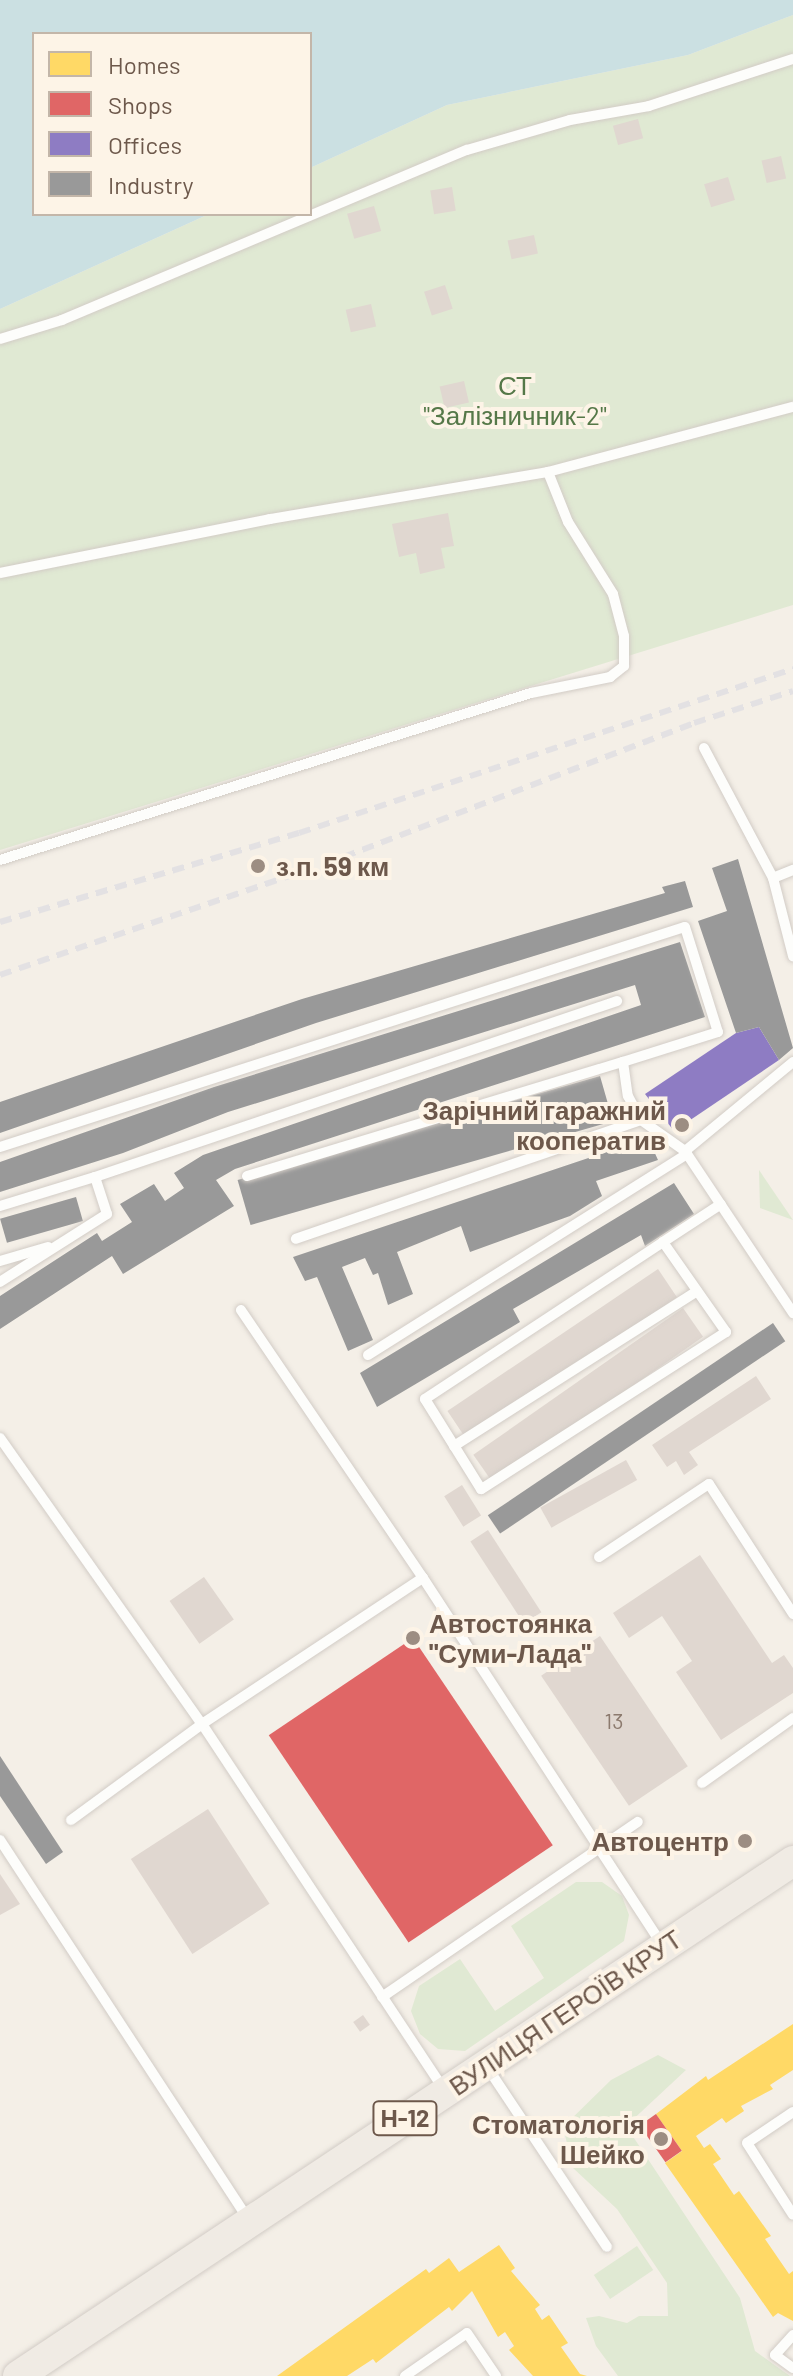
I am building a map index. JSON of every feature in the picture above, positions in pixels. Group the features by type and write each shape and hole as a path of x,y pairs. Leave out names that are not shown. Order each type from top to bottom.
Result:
{"main road":[{"name":"ВУЛИЦЯ ГЕРОЇВ КРУТ","path":"18,2376 793,1861"}],"lane":[{"path":"312,215 467,150 570,120 649,106 793,59"},
{"path":"0,339 102,303 310,216"},
{"path":"0,573 270,519 548,472 793,407"},
{"path":"0,860 531,693 610,677 624,666 624,636 613,594 568,522 548,472"},
{"path":"704,748 773,878 793,956"},
{"path":"773,878 793,870"},
{"path":"0,1147 685,927 718,1032 247,1176"},
{"path":"0,1206 95,1177 617,1001"},
{"path":"623,1062 628,1096 641,1120 686,1152 793,1313"},
{"path":"368,1355 686,1152 793,1062"},
{"path":"296,1239 641,1120"},
{"path":"0,1282 107,1214 95,1177"},
{"path":"663,1242 726,1332 481,1489 425,1399 663,1242 721,1204"},
{"path":"0,1261 61,1243"},
{"path":"454,1446 697,1291"},
{"path":"241,1310 423,1578 663,1946"},
{"path":"0,1438 202,1724 445,2092"},
{"path":"599,1557 709,1484 793,1614"},
{"path":"71,1820 202,1724 423,1578"},
{"path":"702,1783 793,1718"},
{"path":"382,1997 638,1822"},
{"path":"0,1840 250,2222"},
{"path":"485,2065 607,2247"},
{"path":"793,2112 747,2143 793,2215"},
{"path":"405,2376 467,2333 496,2376"},
{"path":"793,2335 775,2355 793,2368"}],"green space":[{"name":"СТ \"Залізничник-2\"","path":"793,15 793,605 0,850 0,309 205,216 312,216 312,167 447,105 688,55"},
{"path":"759,1170 793,1220 760,1208"},
{"path":"576,1882 602,1882 622,1896 629,1915 624,1941 465,2051 438,2049 420,2034 411,2011 419,1986 460,1959 495,2011 544,1978 511,1926"},
{"path":"658,2055 686,2070 626,2126 740,2298 755,2351 790,2376 618,2376 596,2346 586,2318 599,2316 627,2323 639,2316 668,2316 667,2283 617,2209 573,2168 563,2127 611,2080"},
{"path":"637,2246 653,2270 610,2299 594,2275"}],"shaded area":[{"path":"0,0 793,0 793,15 688,55 447,105 312,167 312,32 32,32 32,216 205,216 0,309"}],"building: Homes":[{"path":"793,2024 793,2070 770,2085 773,2089 741,2106 744,2111 726,2123 722,2118 696,2136 704,2148 710,2144 721,2159 713,2164 734,2195 739,2191 771,2236 765,2239 789,2274 793,2271 793,2321 778,2313 773,2317 665,2163 682,2151 656,2114 706,2076 708,2080"},
{"path":"499,2245 515,2268 511,2271 540,2305 535,2309 542,2320 549,2315 568,2343 561,2347 580,2374 587,2376 533,2376 509,2350 514,2346 505,2332 498,2337 472,2291 452,2311 449,2307 376,2363 373,2359 347,2376 277,2376 426,2269 429,2273 449,2258 459,2272"}],"building: Shops":[{"path":"413,1638 553,1845 409,1943 269,1735"},
{"name":"Стоматологія Шейко","path":"656,2114 682,2151 665,2162 640,2125"}],"building: Offices":[{"path":"759,1027 779,1060 674,1131 645,1094 736,1033"}],"building: Industry":[{"path":"738,859 793,1048 779,1060 759,1027 736,1033 698,921 727,911 712,868"},
{"path":"685,881 693,907 316,1023 0,1133 0,1102 302,999 665,893 662,887"},
{"path":"680,942 705,1017 235,1169 216,1180 234,1206 123,1274 112,1256 0,1329 0,1296 97,1233 102,1241 132,1222 120,1204 154,1184 165,1201 184,1188 174,1173 203,1155 641,1005 635,985 228,1112 123,1153 0,1192 0,1162 214,1087"},
{"path":"600,1076 613,1121 251,1225 238,1180"},
{"path":"648,1138 658,1160 596,1181 602,1196 570,1216 470,1252 461,1226 397,1252 413,1294 388,1305 378,1273 373,1275 365,1258 342,1267 373,1340 348,1351 317,1277 305,1281 293,1257"},
{"path":"674,1183 694,1214 645,1246 641,1235 513,1309 520,1322 377,1407 360,1373"},
{"path":"76,1197 83,1221 7,1243 0,1219"},
{"path":"773,1323 785,1341 500,1534 488,1515"},
{"path":"0,1756 63,1852 46,1864 0,1796"}],"building: Other":[{"path":"638,119 643,138 618,145 613,126"},
{"path":"781,156 786,178 767,183 762,160"},
{"path":"728,177 735,200 711,207 704,184"},
{"path":"452,187 456,211 434,214 430,190"},
{"path":"374,206 381,231 354,239 347,214"},
{"path":"534,235 538,254 512,259 508,241"},
{"path":"445,285 453,309 432,316 424,292"},
{"path":"371,304 376,326 351,332 346,310"},
{"path":"464,381 469,402 445,408 440,387"},
{"path":"448,513 454,546 441,548 445,568 420,574 416,553 399,557 392,524"},
{"path":"658,1269 677,1297 466,1439 447,1411"},
{"path":"683,1308 703,1337 493,1484 473,1455"},
{"path":"756,1376 771,1399 689,1452 698,1465 684,1475 676,1461 667,1467 652,1445"},
{"path":"626,1460 637,1480 551,1528 540,1508"},
{"path":"462,1485 481,1516 463,1527 444,1496"},
{"path":"488,1530 541,1612 524,1624 470,1541"},
{"path":"700,1555 772,1663 784,1655 793,1668 793,1693 721,1740 676,1672 692,1661 662,1616 629,1638 613,1613"},
{"path":"204,1577 234,1620 199,1644 170,1601"},
{"path":"600,1636 688,1766 629,1806 541,1676"},
{"path":"208,1809 270,1904 192,1954 131,1859"},
{"path":"0,1874 20,1904 0,1915"},
{"path":"363,2015 370,2025 360,2032 353,2022"}],"railway":[{"path":"0,922 299,833 793,669"},
{"path":"0,975 325,864 694,723 793,691"}],"place":[{"name":"з.п. 59 км","path":"258,866"},
{"name":"Зарічний гаражний кооператив","path":"682,1125"},
{"name":"Автостоянка \"Суми-Лада\"","path":"413,1638"},
{"name":"Автоцентр","path":"745,1841"},
{"name":"Стоматологія Шейко","path":"661,2139"}]}
